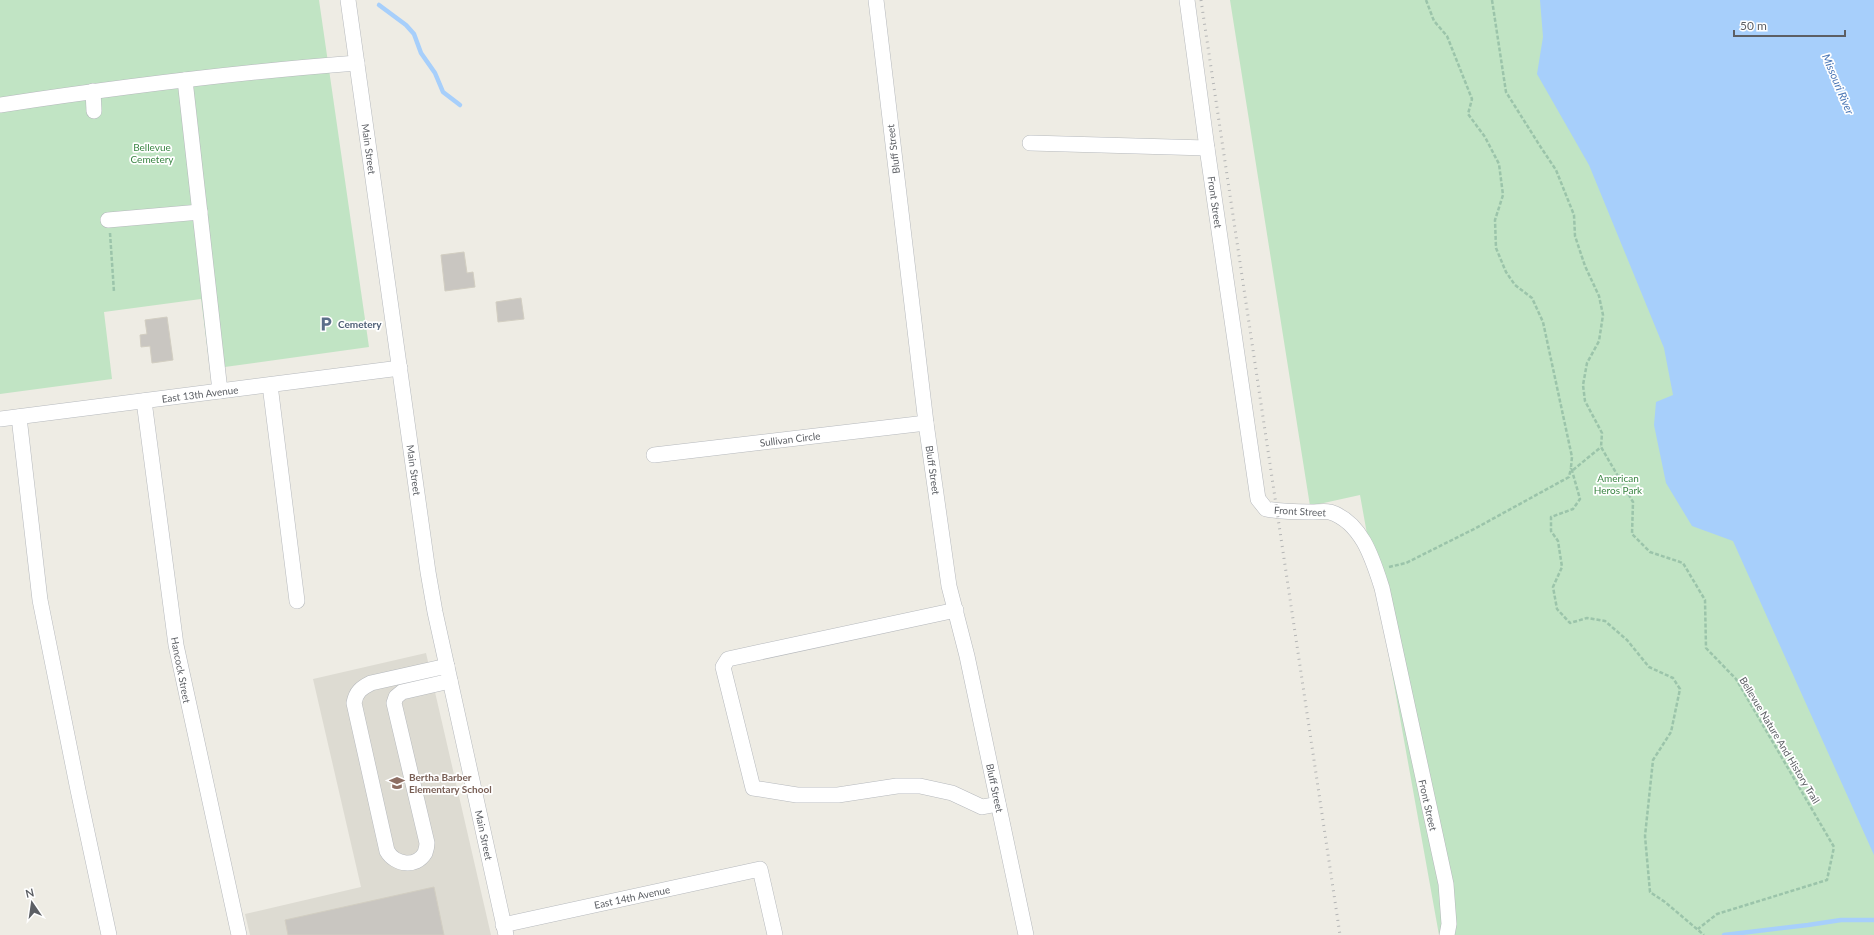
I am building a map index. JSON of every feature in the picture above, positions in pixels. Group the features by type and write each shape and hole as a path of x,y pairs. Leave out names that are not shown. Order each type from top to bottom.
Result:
{"street":[{"name":"Main Street","path":"348,0 428,572 450,681 505,930"},
{"name":"Bluff Street","path":"876,0 926,423 949,586 956,610 1026,935"},
{"name":"Front Street","path":"1187,0 1258,499 1266,509 1277,511 1330,512 1345,520 1361,537 1373,557 1382,588 1446,884 1449,924 1447,935"},
{"path":"0,105 93,91 185,80 357,63"},
{"path":"185,80 220,391"},
{"path":"93,91 94,111"},
{"path":"1030,143 1207,148"},
{"path":"109,225 200,212"},
{"name":"East 13th Avenue","path":"0,419 400,368"},
{"path":"270,384 297,601"},
{"name":"Hancock Street","path":"144,401 176,645 239,935"},
{"path":"19,417 40,600 109,935"},
{"name":"Sullivan Circle","path":"654,455 926,423"},
{"path":"956,610 728,659 723,667 752,788 804,795 838,795 896,786 920,786 952,793 982,807 998,804"},
{"path":"447,666 371,683 363,687 356,694 354,703 387,851 391,858 399,863 419,859 425,853 427,843 394,703 396,698 402,692 450,681"},
{"name":"East 14th Avenue","path":"505,930 760,869 775,935"}],"path":[{"path":"1426,0 1434,21 1447,36 1472,99 1468,114 1485,137 1500,164 1503,195 1495,220 1496,248 1506,272 1515,285 1532,298 1543,322 1567,433 1572,457 1572,469 1580,499 1573,508 1551,517 1551,531 1558,541 1562,567 1553,586 1557,608 1570,623 1587,618 1605,621 1628,640 1649,667 1673,678 1680,689 1671,732 1653,760 1646,843 1650,892 1665,902 1704,935"},
{"name":"Bellevue Nature And History Trail","path":"1492,0 1506,92 1556,170 1574,215 1575,236 1599,296 1603,315 1599,341 1588,363 1583,385 1585,401 1602,433 1601,447 1633,502 1632,534 1650,552 1683,563 1705,600 1706,648 1736,679 1834,847 1827,880 1716,914 1698,929"},
{"path":"109,225 114,292"},
{"path":"1377,570 1406,563 1476,528 1569,477 1572,469 1601,447"}],"shaded area":[{"name":"Bertha Barber Elementary School","path":"426,653 491,935 250,935 245,914 361,887 313,679"}],"green space":[{"name":"Bellevue Cemetery","path":"0,0 319,0 369,347 210,369 201,299 104,312 112,379 0,394"},
{"name":"American Heros Park","path":"1230,0 1580,0 1874,271 1874,935 1439,935 1360,495 1310,506"}],"water":[{"name":"Missouri River","path":"1540,0 1874,0 1874,855 1733,541 1692,526 1666,483 1654,425 1656,402 1673,395 1664,348 1589,165 1537,74 1543,37"}],"building":[{"path":"464,252 467,273 473,272 475,287 445,291 441,255"},
{"path":"521,298 524,319 498,322 496,302"},
{"path":"167,317 173,360 152,363 150,346 141,347 140,335 147,334 145,320"},
{"path":"434,887 444,935 288,935 285,920"}],"waterway":[{"path":"379,5 406,25 414,34 421,53 435,73 443,92 460,105"},
{"path":"1724,935 1841,920 1874,920"}],"railway":[{"path":"1201,0 1340,935"}],"place":[{"name":"Cemetery","path":"326,324"},
{"name":"Bertha Barber Elementary School","path":"397,783"}]}
